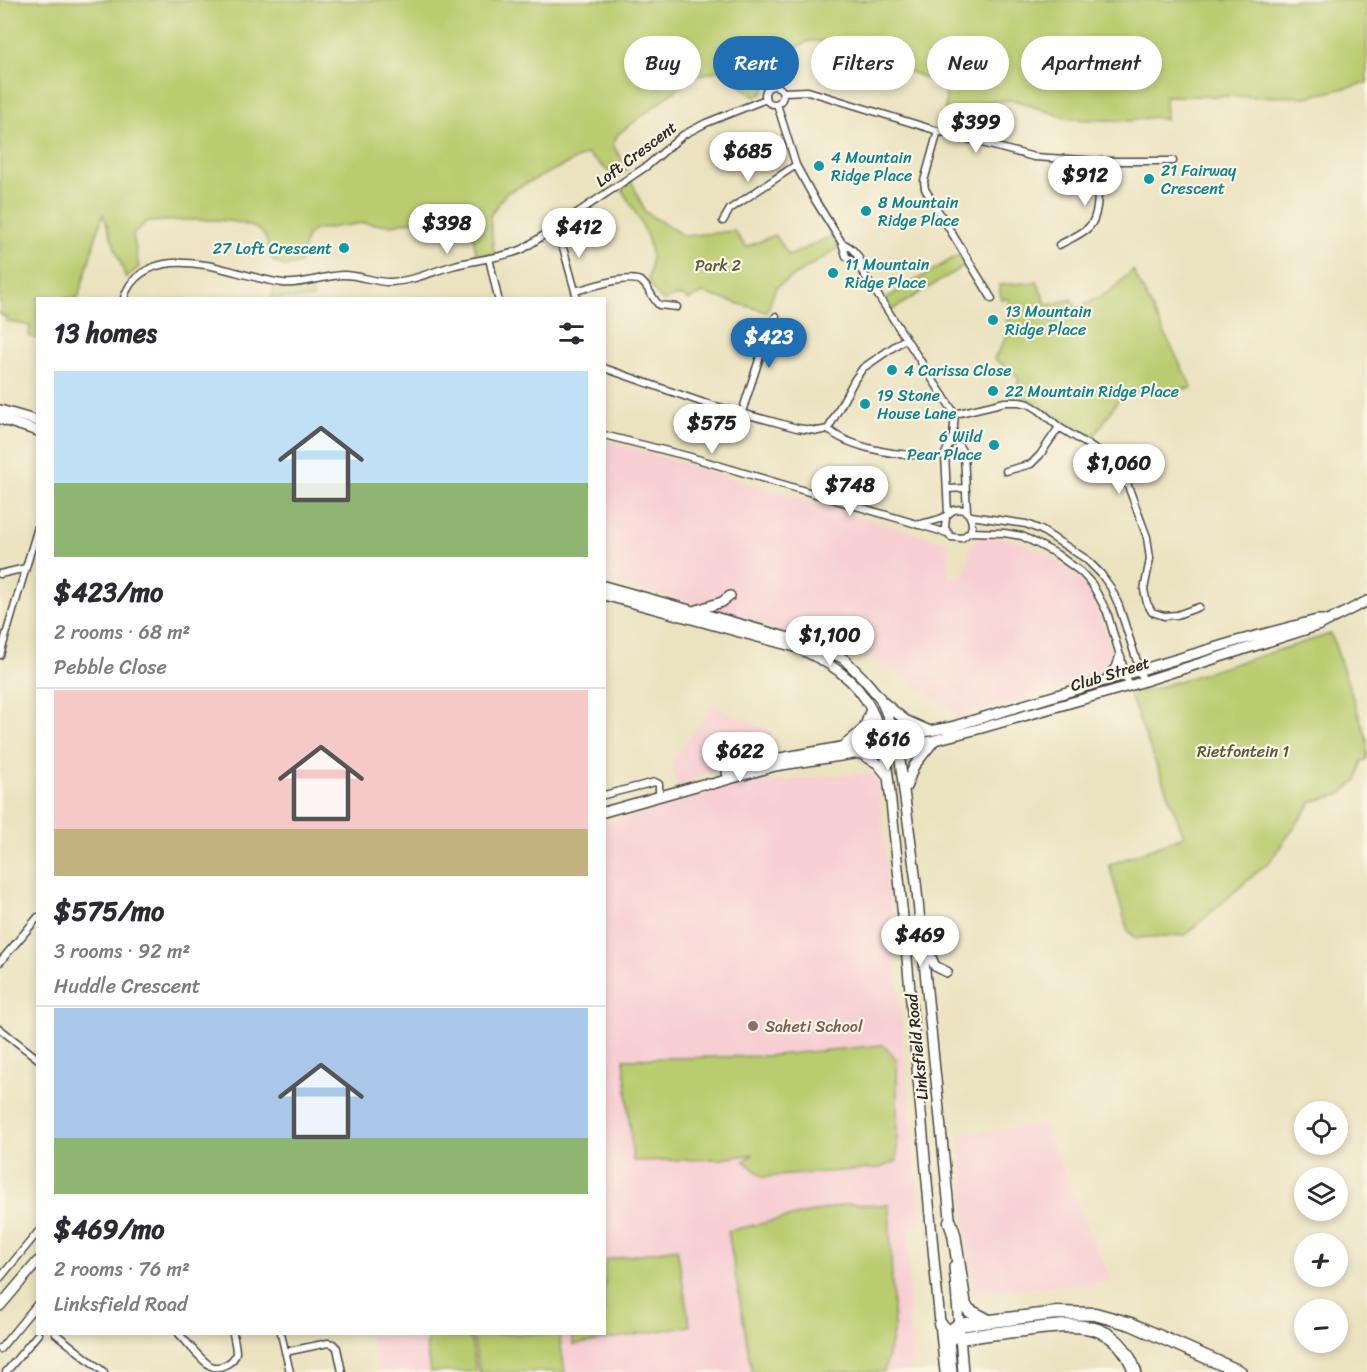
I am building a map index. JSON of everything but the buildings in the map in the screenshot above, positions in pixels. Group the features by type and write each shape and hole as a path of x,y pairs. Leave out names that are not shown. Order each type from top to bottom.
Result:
{"highway":[{"path":"950,1221 965,1306 987,1320"},
{"path":"954,1335 987,1320 1078,1313 1107,1317 1131,1324 1240,1372"},
{"path":"940,1323 954,1335 1059,1325 1088,1327 1108,1335 1121,1345 1135,1372"}],"main road":[{"path":"0,410 36,420"},
{"path":"0,419 36,430"},
{"path":"606,587 697,610 817,651"},
{"path":"606,596 817,651"},
{"path":"697,610 722,602 730,596"},
{"name":"Club Street","path":"703,783 712,784 775,766 898,748 962,724 1126,675 1142,675 1320,625 1367,601"},
{"name":"Linksfield Road","path":"817,651 844,660 855,668 879,698 897,738 922,936 950,1221 954,1335 963,1372"},
{"name":"Linksfield Road","path":"817,651 850,681 871,709 885,750 909,977 945,1372"},
{"path":"1103,682 1117,668 1120,658"},
{"name":"Club Street","path":"703,783 709,778 765,761 883,740 933,736 1129,686 1142,675"},
{"path":"879,698 905,720 933,736 914,766 905,789"},
{"path":"842,747 856,738 864,729 871,709"},
{"path":"861,754 878,763 888,777"},
{"path":"606,811 703,783"},
{"path":"922,936 935,966 947,972"},
{"path":"0,1306 36,1263"},
{"path":"952,1372 954,1335"}],"street":[{"path":"771,86 779,87 783,92 782,101 777,104 771,104 766,99 766,90 771,86"},
{"path":"783,92 808,91 938,131 1034,157 1098,161 1173,161"},
{"name":"Loft Crescent","path":"124,297 127,287 139,275 153,267 171,263 214,266 286,283 346,274 388,282 420,278 451,266 507,256 553,230 647,166 683,135 706,123 766,99"},
{"path":"777,104 796,165 815,200 842,243 848,245 862,264 862,272 955,414 953,436 945,454 948,489 945,528 947,533"},
{"path":"938,131 924,181 925,189 992,299"},
{"path":"1059,245 1089,227 1094,221 1097,207 1098,161"},
{"path":"723,221 730,209 796,165"},
{"path":"553,230 564,251 576,295 623,279 636,279 643,283 659,305 677,307"},
{"path":"489,258 498,297"},
{"path":"742,412 770,326 776,316"},
{"path":"828,429 855,379 864,368 905,339"},
{"path":"606,369 704,404 797,428 818,431 828,429 841,439 894,454 917,455"},
{"path":"955,414 1005,402 1019,402 1039,410 1059,427 1101,453 1124,474 1147,537 1150,559 1144,590 1152,612 1164,616 1177,615 1199,607"},
{"path":"1006,471 1031,464 1059,427"},
{"path":"606,435 627,440 638,447 774,486 790,487 962,538 970,532 973,522 969,514 965,488 964,454 953,436"},
{"path":"948,489 965,488"},
{"path":"917,525 947,516 954,510 960,510 969,514 1026,524 1041,530 1086,559 1111,588 1142,675"},
{"path":"970,532 1022,536 1048,548 1082,572 1092,584 1107,612 1129,686"},
{"path":"0,655 36,534"},
{"path":"0,574 26,568"},
{"path":"606,794 655,782 659,784 659,796"},
{"path":"0,962 36,919"},
{"path":"0,1029 36,1057"},
{"path":"0,1278 36,1234"},
{"path":"0,1349 36,1305"},
{"path":"6,1372 37,1335"},
{"path":"57,1335 104,1372"},
{"path":"180,1335 209,1365 217,1367 225,1365 234,1358 236,1353 232,1335"},
{"path":"281,1335 290,1372"},
{"path":"285,1352 328,1343 333,1344 337,1348 342,1372"}],"shaded area":[{"path":"606,441 947,543 949,578 965,577 970,548 974,541 983,537 1014,540 1049,555 1083,582 1092,594 1110,643 1112,655 1110,663 1096,678 962,717 875,660 697,604 606,580"},
{"path":"714,705 773,733 678,789 671,762"},
{"name":"Saheti School","path":"870,773 878,780 921,1226 909,1228 909,1329 915,1341 909,1372 378,1372 370,1335 606,1335 606,825 735,785"},
{"path":"1044,1125 1111,1282 971,1293 959,1134"}],"green space":[{"path":"0,0 1367,0 1367,83 1307,97 1165,96 1166,120 1154,117 1130,121 1069,119 1014,100 981,102 965,131 943,129 945,90 1009,90 1009,36 927,36 927,79 915,74 915,36 811,36 811,41 799,46 799,36 713,36 713,72 701,75 701,36 624,36 624,90 676,90 618,134 613,145 628,170 616,177 587,154 506,193 490,216 494,253 477,257 470,220 452,213 392,225 363,223 314,230 307,236 300,263 286,267 273,261 263,234 249,226 221,220 146,222 133,235 139,267 126,278 103,214 78,297 36,297 36,339 29,336 30,326 6,321 7,317 0,315"},
{"path":"746,90 764,90 762,94 755,97"},
{"name":"Park 2","path":"631,180 645,212 684,236 734,231 746,247 775,235 789,256 831,236 839,248 776,287 767,312 703,293 688,300 684,296 673,296 664,302 648,280 651,255 646,232 622,190"},
{"path":"960,254 966,265 892,310 885,299"},
{"path":"1133,270 1192,388 1136,393 1118,400 1092,440 1037,403 1018,398 1018,377 994,358 1006,338 1009,299 1001,299 999,285 1037,282 1047,305 1071,299 1077,309 1109,292"},
{"path":"311,286 313,297 271,297 275,287 288,289"},
{"name":"Rietfontein 1","path":"1331,634 1367,739 1367,759 1361,762 1357,780 1341,794 1312,802 1271,860 1185,935 1136,938 1128,931 1109,865 1184,836 1130,696"},
{"path":"883,1045 897,1060 897,1161 880,1168 763,1177 744,1161 754,1154 721,1159 633,1161 624,1059 765,1056"},
{"path":"848,1204 889,1205 894,1329 884,1372 752,1372 728,1231"},
{"path":"677,1248 690,1326 573,1345 571,1335 606,1335 606,1260"},
{"path":"427,1335 468,1335 468,1338 471,1338 476,1372 430,1372 426,1344 428,1344"},
{"path":"473,1335 559,1335 565,1372 479,1372"}],"place":[{"name":"4 Mountain Ridge Place","path":"819,166"},
{"name":"21 Fairway Crescent","path":"1149,179"},
{"name":"8 Mountain Ridge Place","path":"866,211"},
{"name":"27 Loft Crescent","path":"344,248"},
{"name":"11 Mountain Ridge Place","path":"833,273"},
{"name":"13 Mountain Ridge Place","path":"993,320"},
{"name":"4 Carissa Close","path":"892,370"},
{"name":"22 Mountain Ridge Place","path":"993,391"},
{"name":"19 Stone House Lane","path":"865,404"},
{"name":"6 Wild Pear Place","path":"994,445"},
{"name":"Saheti School","path":"753,1026"}]}
